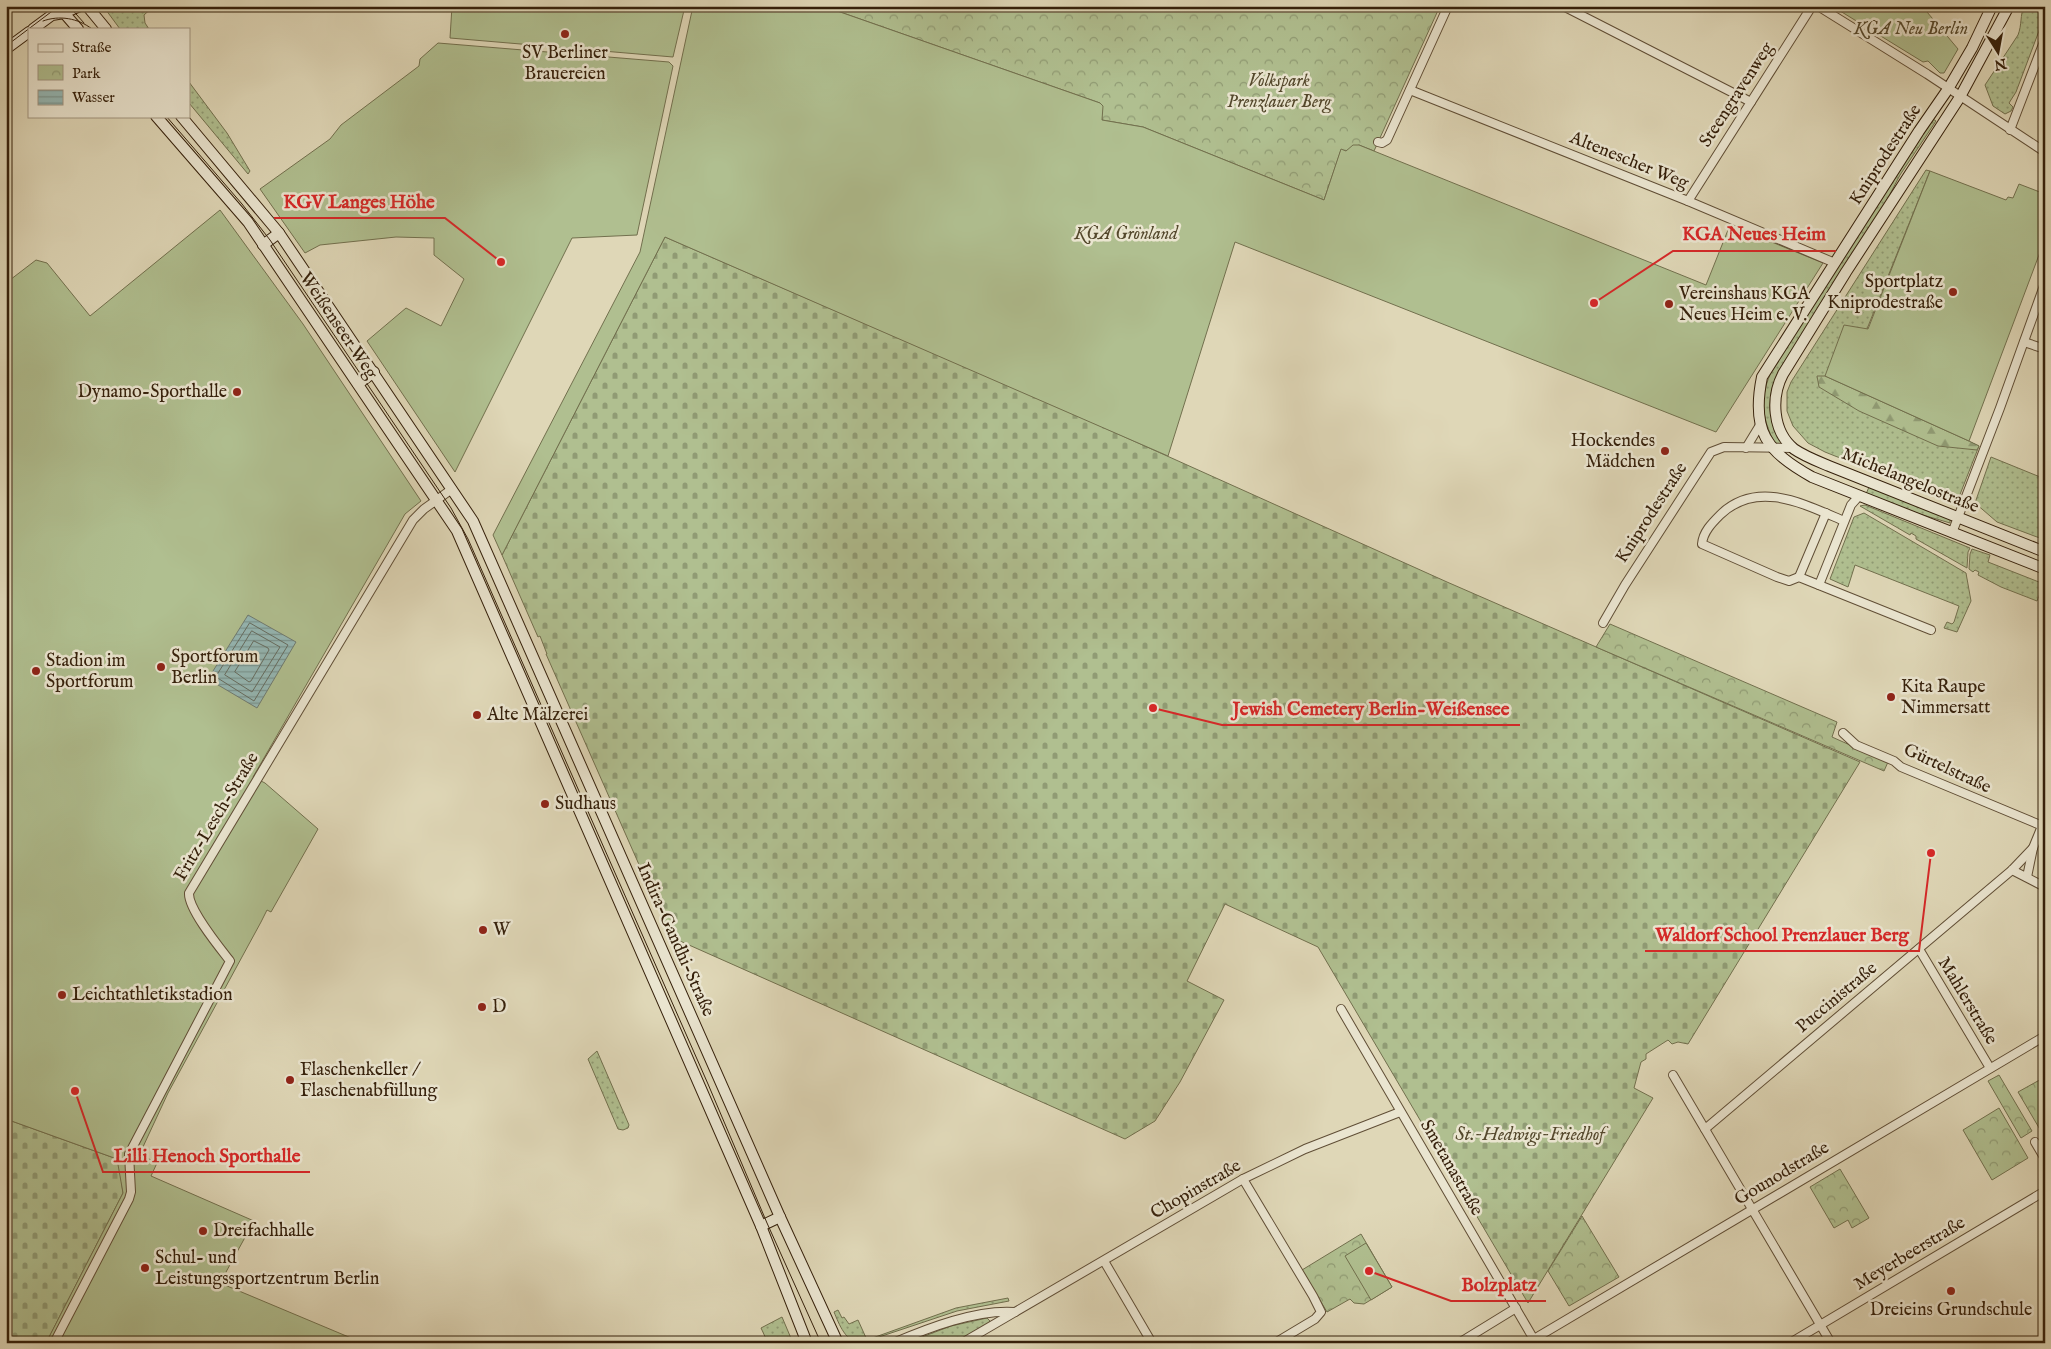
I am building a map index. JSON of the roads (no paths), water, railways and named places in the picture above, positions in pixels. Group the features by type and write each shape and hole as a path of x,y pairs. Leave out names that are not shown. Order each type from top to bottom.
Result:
{"main road":[{"path":"34,28 57,10 80,6"},
{"path":"87,6 105,28"},
{"name":"Kniprodestraße","path":"1772,448 1760,425 1758,404 1762,377 1919,131 1948,89 1972,48 1992,6"},
{"name":"Kniprodestraße","path":"1777,422 1775,409 1776,390 1783,374 1846,272 1960,97 2009,6"},
{"path":"57,10 77,28"},
{"path":"6,49 28,33"},
{"name":"Weißenseer Weg","path":"158,118 243,216 457,531 474,569"},
{"name":"Weißenseer Weg","path":"183,118 279,233 473,521 486,548"},
{"path":"263,245 279,233"},
{"path":"358,384 374,372"},
{"name":"Michelangelostraße","path":"1777,422 1782,433 1793,448 1828,466 2045,552"},
{"name":"Michelangelostraße","path":"1772,448 1789,463 1812,477 2045,569"},
{"name":"Indira-Gandhi-Straße","path":"486,548 780,1217 838,1343"},
{"name":"Indira-Gandhi-Straße","path":"474,569 761,1226 807,1343"},
{"path":"761,1226 780,1217"}],"street":[{"path":"1378,142 1387,140 1448,6"},
{"path":"1563,6 1751,102"},
{"name":"Steengravenweg","path":"1688,201 1812,6"},
{"path":"1818,6 2045,152"},
{"path":"2010,130 2045,39"},
{"name":"Altenescher Weg","path":"1410,90 1688,201 1835,263"},
{"path":"1952,533 2045,283"},
{"path":"2024,342 2045,349"},
{"path":"1746,448 1760,425"},
{"name":"Kniprodestraße","path":"1603,624 1625,585 1711,452 1724,447 1793,448"},
{"name":"Fritz-Lesch-Straße","path":"54,1343 129,1199 131,1192 128,1154 230,961 200,920 189,898 189,893 414,520 424,509 452,490"},
{"path":"1844,521 1783,497 1764,496 1746,500 1723,512 1709,526 1702,544 1705,547 1777,577 1789,581 1799,577 1930,630"},
{"name":"Michelangelostraße","path":"1819,585 1851,505 1859,496"},
{"path":"1799,577 1826,513"},
{"name":"Gürtelstraße","path":"1842,733 1856,745 1894,761 1901,767 2044,827 2033,848 2027,876"},
{"name":"Gürtelstraße","path":"2012,870 2033,848"},
{"path":"2012,870 2027,876 2045,887"},
{"name":"Puccinistraße","path":"1705,1129 2012,870"},
{"name":"Mahlerstraße","path":"1919,949 1990,1068"},
{"name":"Smetanastraße","path":"1341,1009 1535,1341"},
{"name":"Gounodstraße","path":"1535,1341 1752,1209 2045,1036"},
{"path":"1673,1076 1831,1343"},
{"name":"Chopinstraße","path":"965,1341 1242,1179 1305,1149 1400,1112"},
{"path":"2035,1142 2045,1159"},
{"path":"1242,1179 1321,1312 1315,1319 1275,1343"},
{"name":"Meyerbeerstraße","path":"1790,1343 2045,1192"},
{"path":"1104,1261 1152,1343"},
{"path":"1459,1343 1516,1308"},
{"name":"Chopinstraße","path":"893,1343 945,1323 1001,1311 1015,1312"}],"water":[{"path":"248,615 296,642 257,708 208,679"}],"tram line":[{"path":"30,28 59,6"},
{"path":"69,6 84,23"},
{"path":"43,21 62,18 81,22 91,28"},
{"path":"6,46 28,29"},
{"path":"168,118 242,204 270,240 451,508 468,539 821,1343"}],"place":[{"name":"SV Berliner Brauereien","path":"565,34"},
{"name":"KGV Langes Höhe","path":"501,262"},
{"name":"Sportplatz Kniprodestraße","path":"1953,292"},
{"name":"KGA Neues Heim","path":"1594,303"},
{"name":"Vereinshaus KGA Neues Heim e. V.","path":"1669,304"},
{"name":"Dynamo-Sporthalle","path":"237,392"},
{"name":"Hockendes Mädchen","path":"1665,451"},
{"name":"Sportforum Berlin","path":"161,667"},
{"name":"Stadion im Sportforum","path":"36,671"},
{"name":"Kita Raupe Nimmersatt","path":"1891,697"},
{"name":"Jewish Cemetery Berlin-Weißensee","path":"1153,708"},
{"name":"Alte Mälzerei","path":"477,715"},
{"name":"Sudhaus","path":"545,804"},
{"name":"Waldorf School Prenzlauer Berg","path":"1931,853"},
{"name":"W","path":"483,930"},
{"name":"Leichtathletikstadion","path":"62,995"},
{"name":"D","path":"482,1007"},
{"name":"Flaschenkeller / Flaschenabfüllung","path":"290,1080"},
{"name":"Lilli Henoch Sporthalle","path":"75,1091"},
{"name":"Dreifachhalle","path":"203,1231"},
{"name":"Schul- und Leistungssportzentrum Berlin","path":"145,1268"},
{"name":"Bolzplatz","path":"1369,1271"},
{"name":"Dreieins Grundschule","path":"1951,1291"}],"park label":[{"name":"KGA Neu Berlin","path":"1911,29"},
{"name":"Volkspark Prenzlauer Berg","path":"1279,91"},
{"name":"KGA Grönland","path":"1126,234"},
{"name":"St.-Hedwigs-Friedhof","path":"1530,1135"}]}
